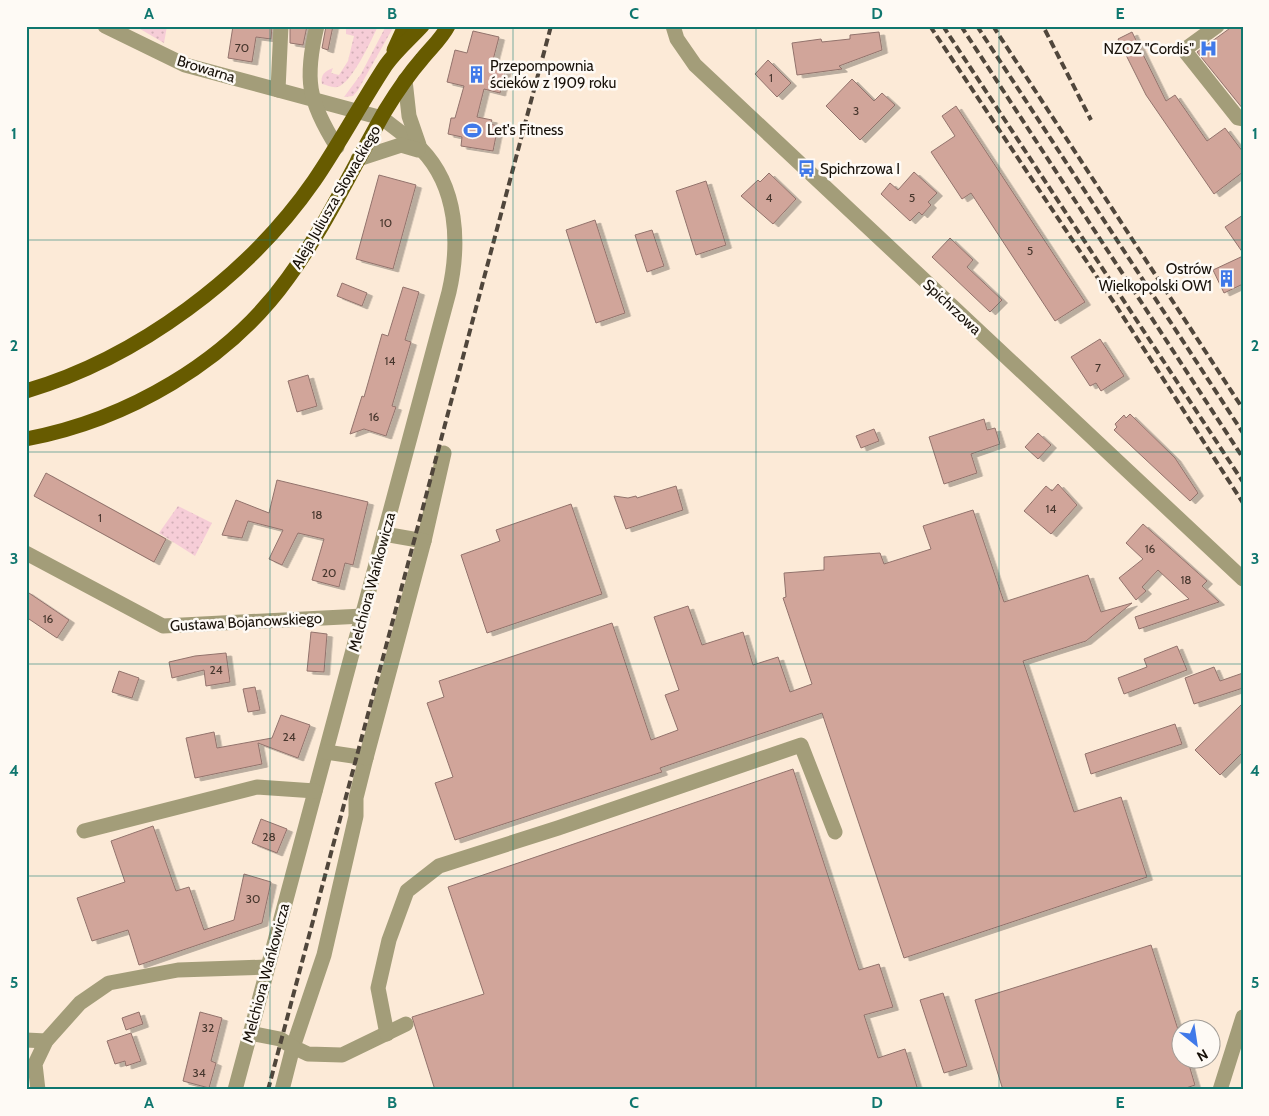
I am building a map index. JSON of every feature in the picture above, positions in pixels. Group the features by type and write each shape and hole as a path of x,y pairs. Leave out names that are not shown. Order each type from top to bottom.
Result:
{"main road":[{"path":"387,64 405,26"},
{"name":"Aleja Juliusza Słowackiego","path":"26,391 71,374 124,349 159,329 199,300 268,236 313,183 387,64 422,26"},
{"name":"Aleja Juliusza Słowackiego","path":"26,440 66,429 126,408 179,379 215,353 260,312 287,280 309,248 358,159 405,80 449,28"}],"street":[{"name":"Browarna","path":"105,26 185,65 359,111"},
{"path":"278,90 280,26"},
{"path":"317,26 309,57 312,98 337,147"},
{"name":"Spichrzowa","path":"673,26 677,39 695,65 1243,579"},
{"path":"1217,26 1184,50 1238,118 1243,119"},
{"path":"405,80 411,122 422,151"},
{"name":"Melchiora Wańkowicza","path":"235,1090 363,616 454,269 455,238 450,201 437,173 422,151 382,118 359,111"},
{"path":"358,159 401,145 422,151"},
{"path":"282,1090 293,1047 324,955 356,816 356,798 424,541 444,453"},
{"path":"384,534 424,541"},
{"name":"Gustawa Bojanowskiego","path":"26,553 163,626 363,616"},
{"path":"387,1034 378,988 390,940 408,891 440,866 801,745 835,832"},
{"path":"326,752 366,758"},
{"path":"84,831 257,786 315,790"},
{"path":"38,1090 35,1064 46,1041 80,1003 109,983 178,970 267,967"},
{"path":"1220,1090 1243,1017"},
{"path":"250,1032 280,1039 308,1054 342,1055 406,1024"},
{"path":"26,1040 46,1041"}],"shaded area":[{"path":"135,26 167,26 164,43"},
{"path":"346,26 378,26 355,70 343,84 331,87 322,84 322,76 333,68 331,73 339,75 348,61 354,36 346,34"},
{"path":"386,26 394,26 358,90 353,96 344,97 361,74"},
{"path":"178,506 212,523 195,556 159,533"}],"building":[{"path":"233,26 272,26 271,39 256,37 252,62 228,58"},
{"path":"290,26 307,26 303,45 290,43"},
{"path":"326,26 333,26 328,50 322,48"},
{"path":"1233,26 1243,26 1243,109 1197,52"},
{"name":"Przepompownia ścieków z 1909 roku","path":"473,31 499,37 492,64 506,68 500,93 484,89 477,117 492,120 490,124 498,126 493,151 461,146 462,137 448,134 451,118 455,118 464,86 447,82 455,50 467,53"},
{"path":"879,32 882,50 839,66 842,69 797,75 792,43 821,39 822,42 850,39 850,35"},
{"path":"1132,32 1166,101 1175,95 1207,141 1225,128 1243,152 1243,172 1214,194 1146,95 1118,39"},
{"path":"768,60 791,83 777,97 755,74"},
{"path":"852,79 874,101 882,93 895,105 860,140 826,106"},
{"path":"956,106 1085,302 1055,321 971,193 962,199 931,152 955,136 942,116"},
{"path":"914,172 937,193 928,202 931,205 922,215 919,212 910,221 881,194 890,183 898,190"},
{"path":"769,173 796,199 773,224 741,196 758,180 760,182"},
{"path":"379,175 416,185 393,269 356,259"},
{"path":"706,181 726,245 696,255 676,191"},
{"path":"1243,215 1243,253 1225,227"},
{"path":"595,220 625,313 596,323 566,230"},
{"path":"652,230 664,266 647,272 635,235"},
{"path":"950,238 973,260 967,267 1002,300 990,312 932,257"},
{"name":"Ostrów Wielkopolski OW1","path":"1243,256 1243,284 1224,293 1213,270"},
{"path":"342,283 367,293 362,306 337,296"},
{"path":"403,287 419,292 405,340 411,342 392,406 396,407 386,436 364,429 350,434 362,396 364,397 382,334 388,336"},
{"path":"1100,339 1124,376 1101,391 1096,383 1090,386 1071,357"},
{"path":"308,375 317,406 297,412 288,381"},
{"path":"1130,414 1175,458 1198,493 1190,501 1114,430 1117,427 1115,424 1124,415 1126,418"},
{"path":"984,419 987,430 995,428 1000,444 971,454 977,473 944,484 929,437"},
{"path":"874,429 879,441 861,448 856,436"},
{"path":"1038,433 1051,445 1038,459 1025,447"},
{"path":"46,473 166,539 154,562 34,496"},
{"path":"277,480 368,502 353,565 345,563 339,587 312,580 324,539 298,533 282,565 269,559 283,530 248,521 242,538 222,535 236,500 269,513"},
{"path":"1058,484 1077,505 1051,534 1024,511 1046,486 1052,491"},
{"path":"676,486 683,510 626,529 614,496 628,498 636,496 637,498"},
{"path":"571,504 602,594 487,633 461,555 500,541 496,530"},
{"path":"973,510 1004,602 1088,575 1101,612 1132,603 1086,641 1023,661 1074,812 1121,797 1147,877 904,958 822,713 660,768 662,772 455,840 435,783 453,777 427,703 444,697 439,681 612,623 651,740 678,730 665,695 679,690 654,617 688,606 702,645 743,632 753,665 778,657 790,692 812,684 783,598 786,597 784,573 824,570 824,557 880,553 884,564 931,549 923,526"},
{"path":"1143,524 1207,581 1202,586 1219,602 1139,629 1135,617 1189,599 1158,570 1142,587 1146,591 1136,600 1119,578 1143,559 1126,543"},
{"path":"26,591 69,620 57,638 26,617"},
{"path":"311,632 327,634 324,672 307,671"},
{"path":"1177,646 1187,670 1124,694 1118,678 1147,667 1144,659"},
{"path":"226,653 230,682 206,686 204,670 172,678 169,662 195,656"},
{"path":"1214,667 1220,681 1243,673 1243,688 1194,704 1185,678"},
{"path":"119,671 139,678 132,698 112,692"},
{"path":"255,687 260,710 248,712 243,689"},
{"path":"1243,703 1243,752 1220,775 1195,750"},
{"path":"281,715 310,725 298,758 258,743 262,764 195,778 186,738 214,732 217,748 272,738"},
{"path":"1175,724 1182,744 1091,774 1085,754"},
{"path":"793,769 859,970 879,964 893,1007 864,1015 878,1058 905,1049 918,1090 435,1090 412,1017 484,994 448,887"},
{"path":"261,819 287,829 277,853 252,843"},
{"path":"153,826 176,891 189,887 204,930 234,920 244,874 271,882 262,923 139,965 128,930 92,941 77,898 125,882 111,841"},
{"path":"1151,945 1174,1018 1172,1018 1172,1068 1190,1068 1195,1085 1180,1090 1003,1090 975,1000"},
{"path":"943,993 967,1066 944,1073 920,1000"},
{"path":"139,1012 143,1024 126,1030 122,1018"},
{"path":"200,1012 222,1018 211,1061 216,1063 209,1088 183,1081"},
{"path":"131,1033 141,1061 126,1066 125,1061 115,1064 107,1041"}],"railway":[{"path":"268,1090 551,26"},
{"path":"930,26 1115,304 1243,503"},
{"path":"943,26 1243,482"},
{"path":"961,26 1243,458"},
{"path":"977,26 1243,433"},
{"path":"993,26 1243,409"},
{"path":"1045,30 1091,120"}],"place":[{"name":"NZOZ \"Cordis\"","path":"1208,49"},
{"name":"Przepompownia ścieków z 1909 roku","path":"476,75"},
{"name":"Let's Fitness","path":"473,130"},
{"name":"Spichrzowa I","path":"806,169"},
{"name":"Ostrów Wielkopolski OW1","path":"1226,278"}]}
